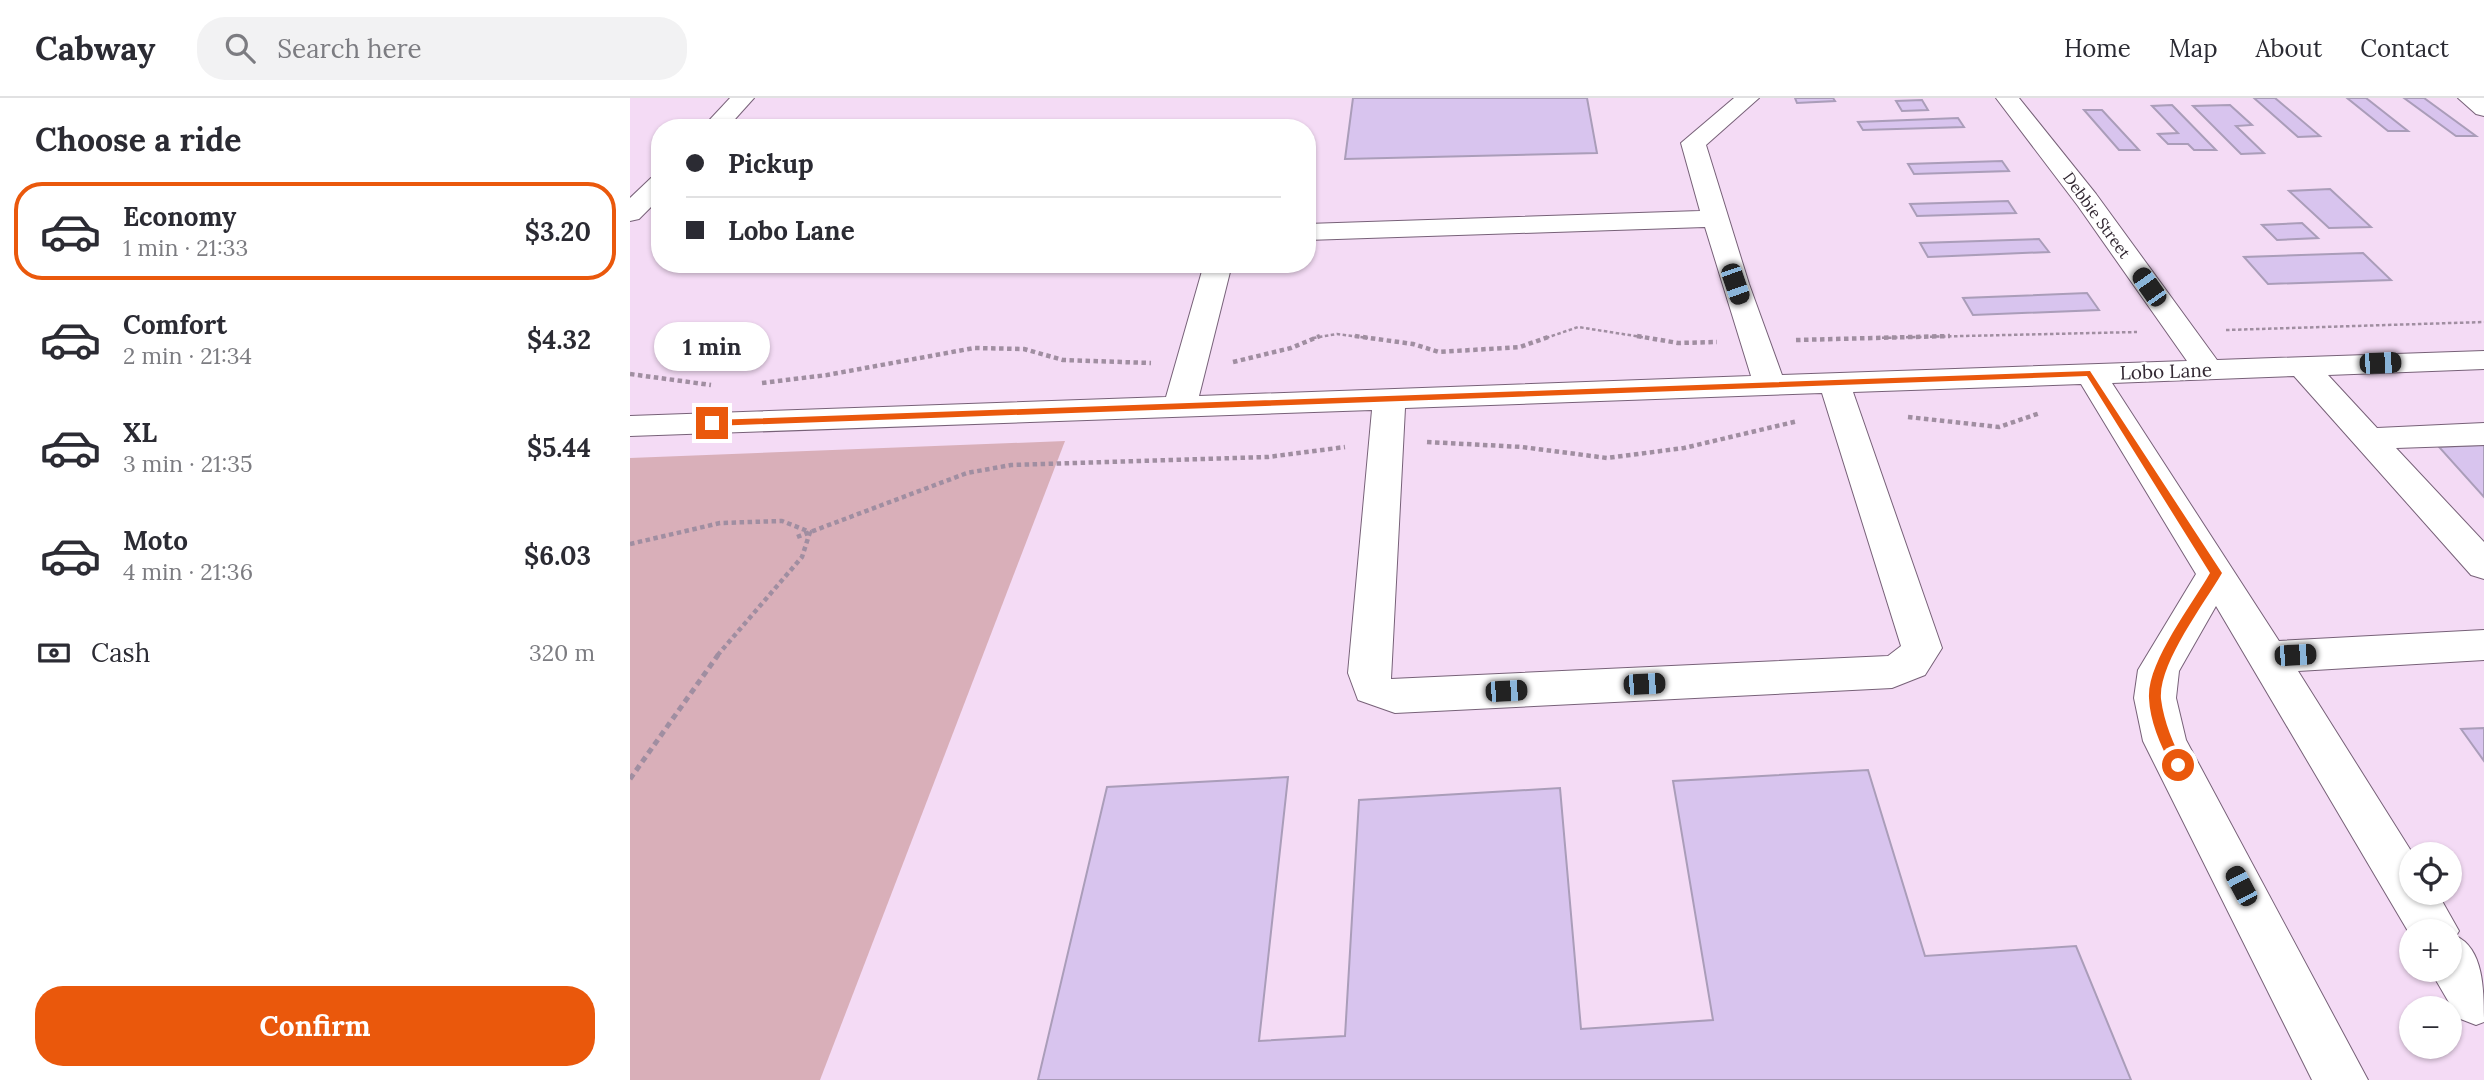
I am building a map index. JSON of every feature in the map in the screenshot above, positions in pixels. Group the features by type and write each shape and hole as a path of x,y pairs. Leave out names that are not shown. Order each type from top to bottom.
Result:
{"street":[{"path":"723,119 743,98"},
{"path":"1748,98 1693,143 1770,385"},
{"name":"Debbie Street","path":"2007,98 2087,200 2208,369"},
{"path":"2469,98 2484,109"},
{"path":"630,213 651,192"},
{"path":"1316,232 1716,219"},
{"path":"1180,406 1216,273"},
{"name":"Lobo Lane","path":"630,426 2484,360"},
{"path":"2302,366 2484,566"},
{"path":"2090,373 2268,657 2427,919"},
{"path":"1389,399 1369,673 1373,689 1395,696 1892,672 1911,664 1922,648 1834,382"},
{"path":"2368,439 2484,434"},
{"path":"2216,573 2159,670 2155,698 2165,741 2341,1080"},
{"path":"2268,657 2484,645"},
{"path":"2462,977 2476,1000"}],"path":[{"path":"755,384 983,348 1024,349 1063,360 1232,363 1291,348 1315,337 1337,334 1379,338 1439,352 1520,347 1578,327 1678,343 2484,321"},
{"path":"630,374 716,386"},
{"path":"797,537 967,472 1011,465 1268,457 1386,443 1473,443 1607,458 1684,449 1768,426 1900,416 1999,427 2047,410 2110,405"},
{"path":"630,544 720,523 782,521 810,532"},
{"path":"630,779 708,666 802,557 810,532"}],"shaded area":[{"path":"1065,441 820,1080 630,1080 630,458"}],"building":[{"path":"1353,98 1587,98 1597,153 1345,159"},
{"path":"1795,98 1833,98 1835,101 1797,103"},
{"path":"2254,98 2275,98 2320,136 2298,137"},
{"path":"2347,98 2366,98 2408,131 2388,131"},
{"path":"2404,98 2424,98 2476,136 2456,136"},
{"path":"1922,100 1928,110 1902,111 1896,101"},
{"path":"2172,105 2216,150 2194,150 2188,144 2168,144 2158,134 2178,133 2152,106"},
{"path":"2230,105 2252,125 2236,126 2264,153 2241,154 2193,106"},
{"path":"2084,110 2102,110 2139,150 2119,150"},
{"path":"1958,118 1964,127 1863,130 1858,122"},
{"path":"2002,161 2009,171 1914,174 1908,164"},
{"path":"2330,189 2371,227 2329,228 2289,191"},
{"path":"2008,201 2016,213 1917,216 1910,204"},
{"path":"2302,223 2318,238 2277,240 2262,225"},
{"path":"2039,239 2049,252 1928,257 1920,243"},
{"path":"2363,253 2391,280 2268,284 2244,257"},
{"path":"2087,293 2099,310 1973,315 1963,298"},
{"path":"2484,445 2484,497 2439,447"},
{"path":"2484,728 2484,761 2461,729"},
{"path":"1868,770 1925,956 2076,946 2131,1080 1038,1080 1107,787 1288,777 1259,1041 1345,1036 1359,800 1560,788 1581,1029 1713,1020 1673,781"}],"route":[{"path":"712,423 2090,373 2216,573 2159,670 2155,698 2165,741 2178,765"}]}
